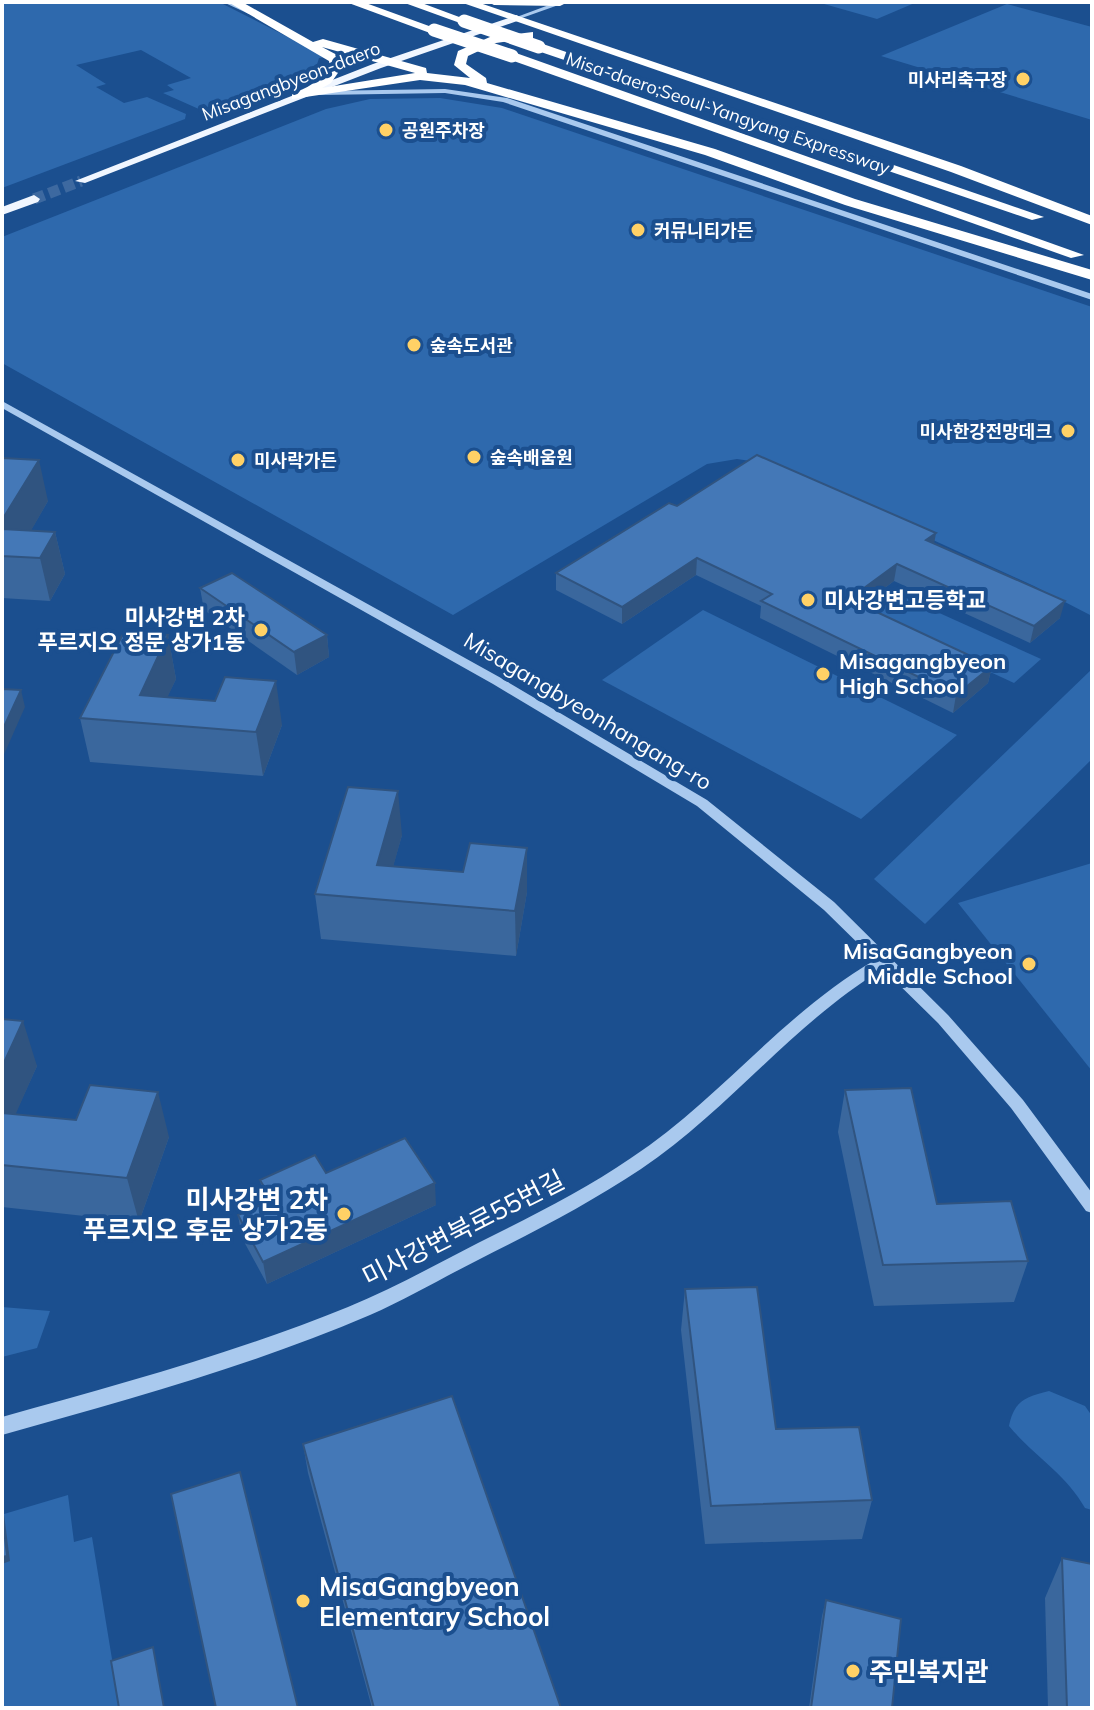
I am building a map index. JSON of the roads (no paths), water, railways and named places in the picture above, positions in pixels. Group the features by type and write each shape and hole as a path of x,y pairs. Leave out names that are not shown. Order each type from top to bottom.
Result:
{"highway":[{"path":"234,2 337,62 327,80 304,95"},
{"name":"Misa-daero;Seoul-Yangyang Expressway","path":"352,2 1092,260"},
{"name":"Misa-daero;Seoul-Yangyang Expressway","path":"408,2 1092,236"},
{"path":"466,2 956,169 1092,221"},
{"path":"490,2 562,3"},
{"path":"286,31 593,116"},
{"path":"648,63 539,35 473,45 459,58 460,65 478,80 710,152 850,202 1092,275"},
{"path":"304,95 373,81 442,76"}],"main road":[{"name":"Misagangbyeon-daero","path":"81,181 390,62 517,18"},
{"path":"2,211 34,199"}],"street":[{"path":"226,2 252,13"},
{"path":"517,18 562,3"},
{"path":"304,95 445,91 504,100 1092,297"},
{"name":"Misagangbyeonhangang-ro","path":"2,404 629,757 750,840 829,906 980,1058 1092,1206"},
{"name":"미사강변북로55번길","path":"2,1426 302,1333 357,1312 496,1243 637,1163 678,1134 802,1015 849,980 885,961"}],"tunnel":[{"path":"34,199 81,181"}],"place":[{"name":"미사리축구장","path":"1023,79"},
{"name":"공원주차장","path":"386,130"},
{"name":"커뮤니티가든","path":"638,230"},
{"name":"숲속도서관","path":"414,345"},
{"name":"미사한강전망데크","path":"1068,431"},
{"name":"숲속배움원","path":"474,457"},
{"name":"미사락가든","path":"238,460"},
{"name":"미사강변고등학교","path":"808,600"},
{"name":"미사강변 2차 푸르지오 정문 상가1동","path":"261,630"},
{"name":"Misagangbyeon High School","path":"823,674"},
{"name":"MisaGangbyeon Middle School","path":"1029,964"},
{"name":"미사강변 2차 푸르지오 후문 상가2동","path":"344,1214"},
{"name":"MisaGangbyeon Elementary School","path":"303,1601"},
{"name":"주민복지관","path":"853,1671"}]}
